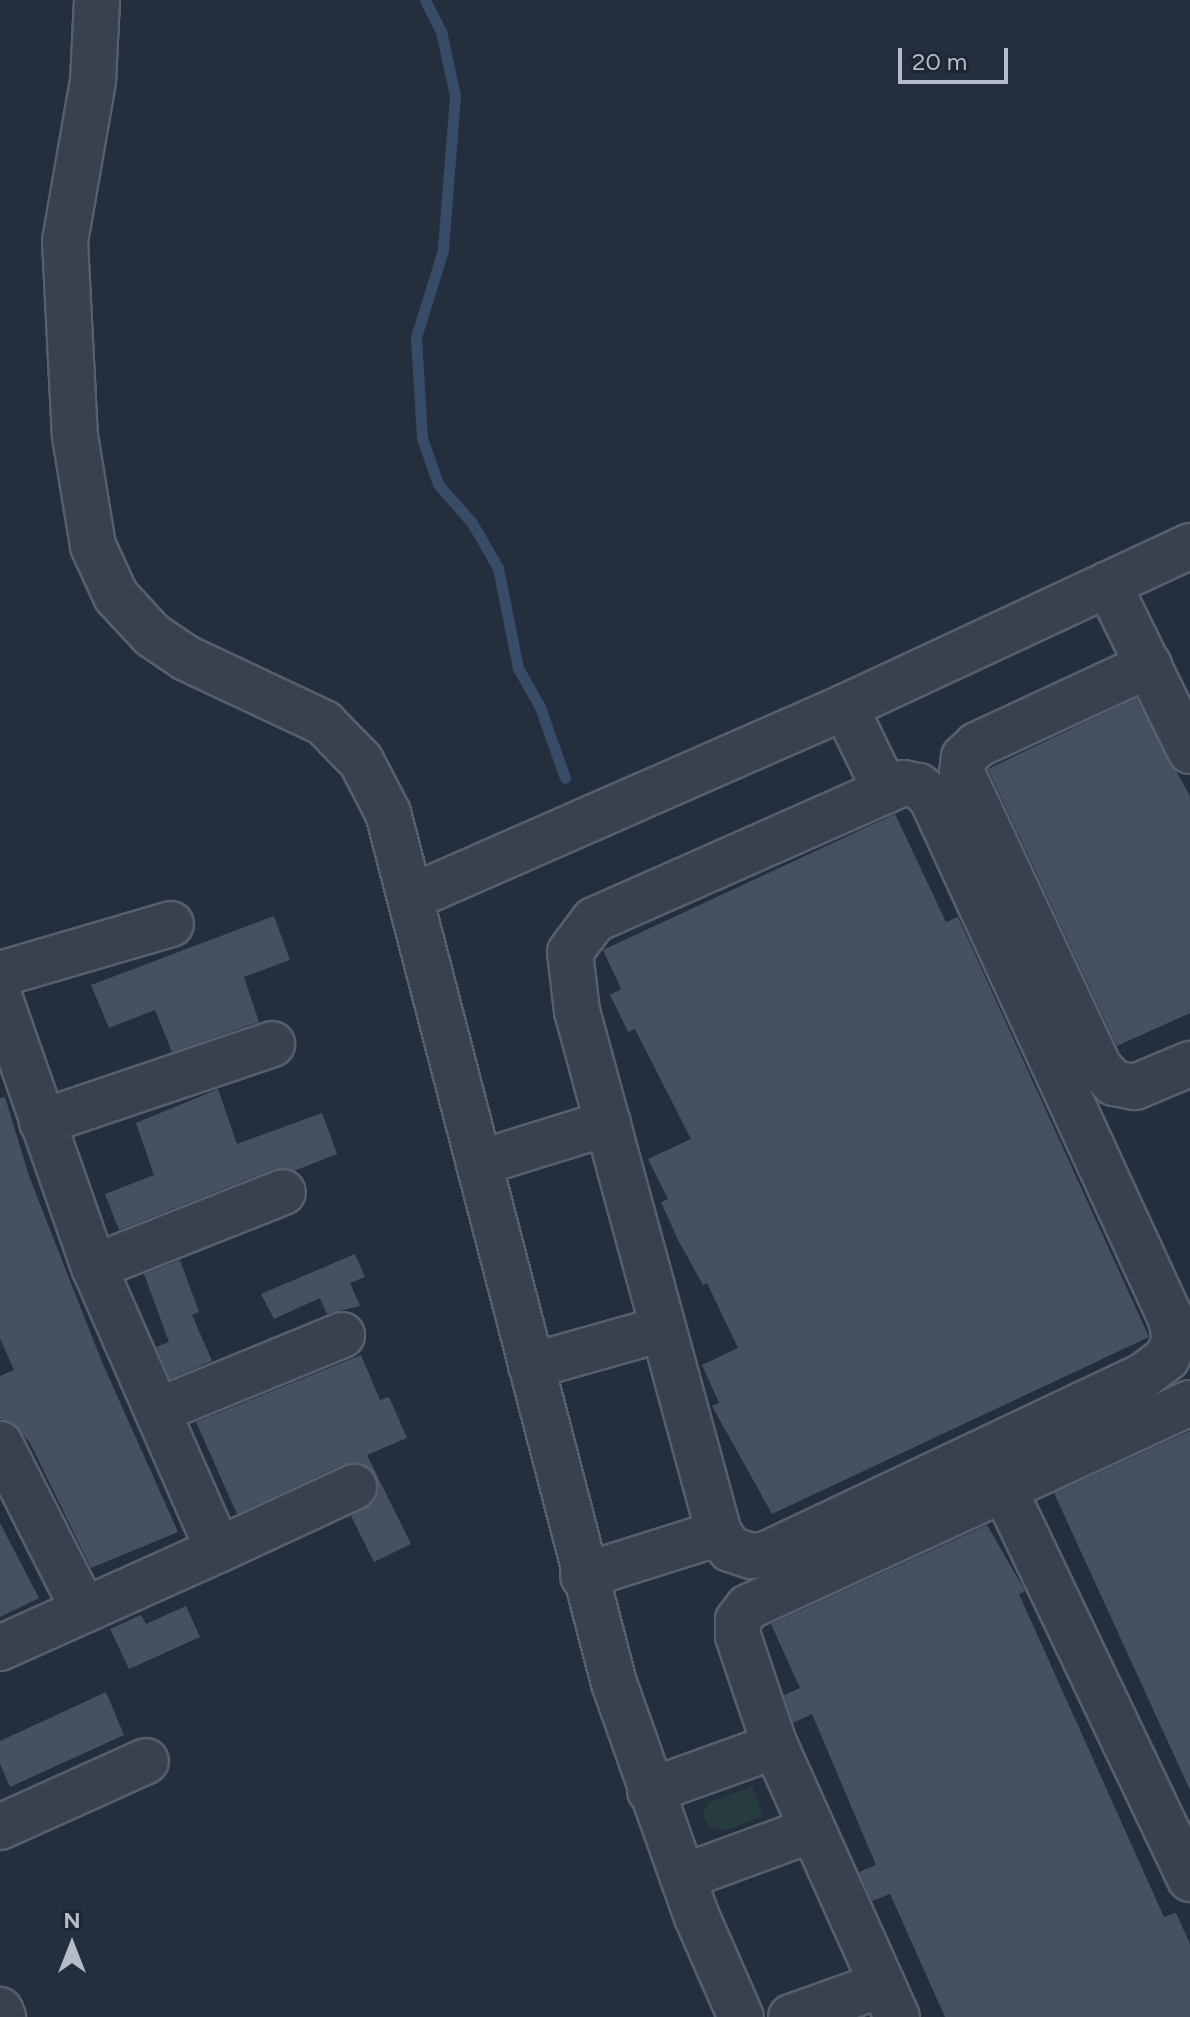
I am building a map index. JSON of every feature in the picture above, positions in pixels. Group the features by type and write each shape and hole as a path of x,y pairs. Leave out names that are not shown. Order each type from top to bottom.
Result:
{"street":[{"path":"97,0 92,92 65,241 75,436 93,546 116,596 152,635 204,667 306,712 338,735 370,775 388,813 412,897 583,1576 650,1791 741,2017"},
{"path":"412,897 845,707 1190,546"},
{"path":"1108,584 1190,751"},
{"path":"1149,665 977,745 964,757 962,773 1100,1069 1114,1083 1135,1087 1190,1064"},
{"path":"845,707 885,789"},
{"path":"912,784 931,797 1171,1319 1175,1340 1167,1358 1143,1376 767,1554 751,1556 730,1549 719,1533 570,978 570,952 584,928 885,789 912,784"},
{"path":"0,974 171,924"},
{"path":"0,999 94,1267 218,1550"},
{"path":"42,1122 272,1044"},
{"path":"479,1163 608,1123"},
{"path":"94,1267 283,1192"},
{"path":"531,1366 663,1329"},
{"path":"157,1411 342,1335"},
{"path":"791,2017 889,2001 809,1831 775,1746 738,1636 738,1620 748,1607 1190,1403"},
{"path":"0,1444 84,1610"},
{"path":"0,1648 354,1487"},
{"path":"1004,1489 1190,1879"},
{"path":"583,1576 719,1533"},
{"path":"650,1791 775,1746"},
{"path":"0,1827 146,1761"},
{"path":"683,1877 809,1831"},
{"path":"0,2010 3,2017"}],"green space":[{"path":"752,1786 763,1816 727,1830 708,1826 703,1815 708,1803"}],"building":[{"path":"1136,698 1190,796 1190,1013 1117,1046 988,769"},
{"path":"895,814 946,922 958,917 1149,1337 772,1514 712,1406 719,1403 702,1365 738,1348 707,1283 703,1285 678,1240 661,1202 668,1199 648,1159 691,1139 635,1029 628,1032 610,995 621,989 603,950"},
{"path":"274,916 290,960 244,977 259,1022 172,1052 155,1010 109,1028 91,985"},
{"path":"218,1089 237,1144 322,1113 337,1154 294,1171 274,1169 119,1230 105,1194 154,1175 136,1123"},
{"path":"5,1097 29,1176 102,1362 178,1532 91,1568 30,1443 14,1424 0,1419 0,1376 14,1370 0,1338 0,1098"},
{"path":"355,1254 365,1277 350,1283 360,1306 327,1314 320,1298 274,1319 261,1294"},
{"path":"180,1260 199,1312 192,1315 212,1361 170,1379 156,1347 169,1342 144,1274"},
{"path":"361,1355 380,1400 389,1397 407,1438 367,1455 411,1544 374,1562 351,1516 374,1502 379,1490 369,1467 344,1464 237,1514 196,1422"},
{"path":"1190,1431 1190,1790 1054,1493"},
{"path":"0,1523 39,1598 0,1617"},
{"path":"987,1525 1025,1591 1019,1594 1164,1917 1176,1913 1190,1944 1190,2017 945,2017 890,1894 872,1901 859,1872 876,1865 812,1714 793,1723 784,1695 800,1688 771,1624"},
{"path":"186,1606 200,1637 129,1669 110,1629 141,1615 146,1624"},
{"path":"106,1692 124,1735 10,1787 0,1764 0,1741"}],"waterway":[{"path":"425,0 441,31 455,96 443,250 416,337 422,438 438,484 472,523 498,568 518,668 540,707 565,778"}]}
